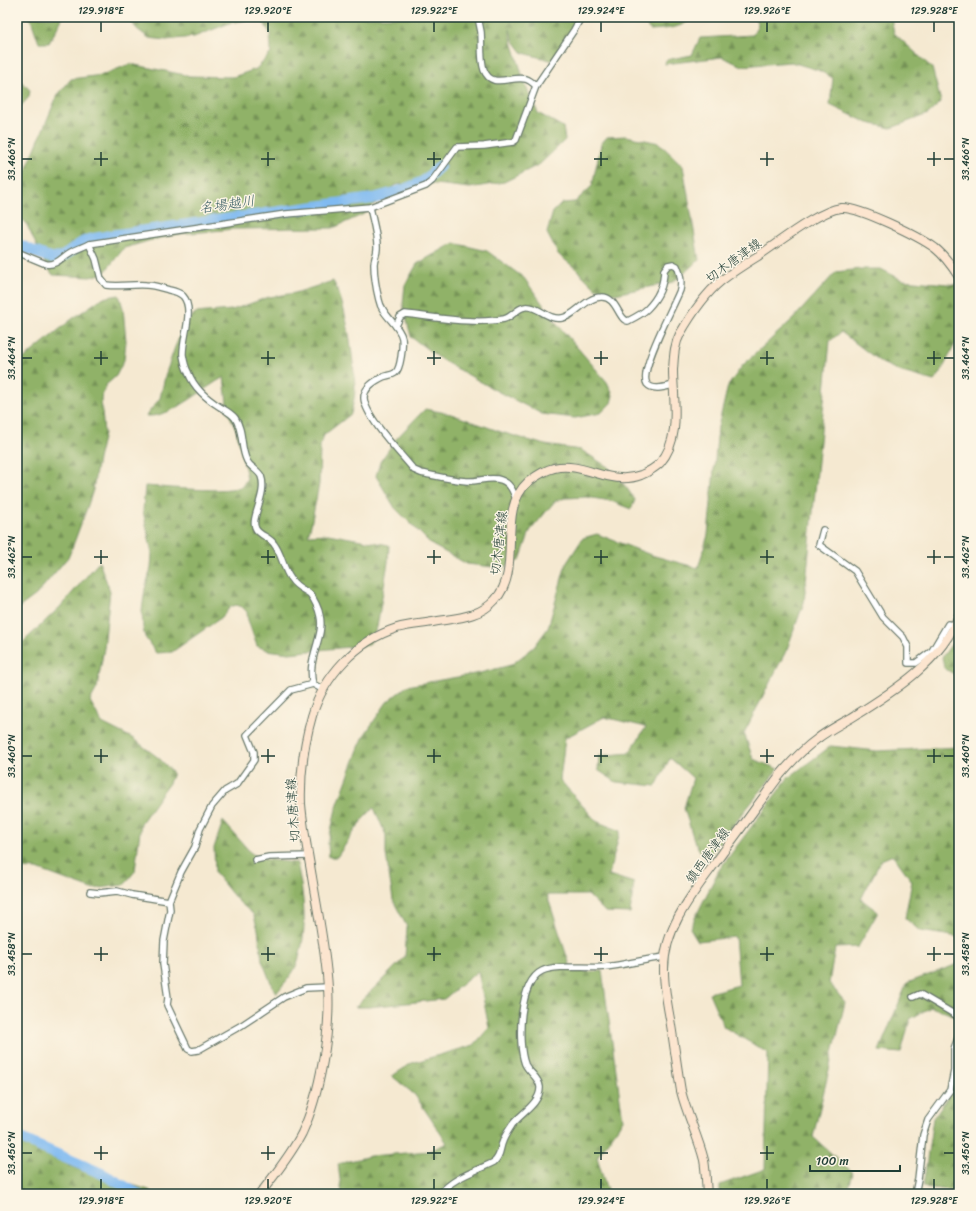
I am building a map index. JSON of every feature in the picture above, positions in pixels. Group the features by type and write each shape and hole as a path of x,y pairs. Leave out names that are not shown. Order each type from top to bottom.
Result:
{"main road":[{"name":"切木唐津線","path":"260,1194 288,1156 301,1133 312,1107 321,1071 327,1032 329,1010 328,987 324,953 303,826 301,802 302,768 312,716 322,689 340,664 363,645 397,628 468,616 483,610 494,601 503,589 507,574 512,516 516,499 526,484 541,473 557,467 572,468 614,478 626,479 638,476 661,462 673,439 675,425 673,385 674,356 677,339 693,313 707,294 721,280 812,220 839,208 851,208 867,213 935,248 950,263 959,277"},
{"name":"鎮西唐津線","path":"707,1194 704,1162 701,1150 681,1091 666,994 664,971 665,957 677,919 688,901 780,775 793,760 817,738 888,695 927,662 942,646 956,625 959,615"}],"street":[{"path":"478,17 481,32 482,61 484,70 489,78 494,81 524,79 530,81 536,86"},
{"path":"17,252 50,265 54,264 71,252 89,244 286,214 370,207 426,186 432,181 457,147 484,146 513,142 516,140 536,86 574,30 581,17"},
{"path":"370,207 378,248 374,262 375,281 379,302 386,316 396,326 402,338 402,349 398,369 395,373 381,378 369,386 365,392 364,398 366,406 385,435 414,470 421,473 465,481 489,479 502,480 510,486 516,499"},
{"path":"89,244 96,258 101,279 106,285 157,286 179,292 186,300 188,325 183,354 188,373 202,394 234,416 240,426 245,456 248,463 261,475 264,485 254,522 255,528 274,544 290,578 295,585 310,594 321,616 320,630 311,664 313,684"},
{"path":"396,326 400,317 405,314 475,322 507,319 519,309 525,307 531,307 550,318 564,318 589,300 599,296 605,297 617,306 621,318 628,321 646,310 660,292 664,279 664,270 668,265 673,264 677,266 680,272 680,288 664,323 645,373 646,383 651,387 660,388 673,385"},
{"path":"823,530 819,545 855,571 883,617 903,638 908,647 908,663 916,663 932,651 948,624 956,625"},
{"path":"322,689 313,684 291,690 247,735 254,752 254,760 237,784 225,791 212,806 200,829 195,846 181,872 169,902 170,910 164,941 163,964 168,998 167,1005 188,1049 192,1051 198,1050 242,1025 284,997 306,988 328,987"},
{"path":"255,860 269,857 308,856"},
{"path":"90,892 99,893 117,891 169,902"},
{"path":"440,1194 454,1181 494,1162 498,1158 502,1142 513,1124 537,1099 540,1087 538,1080 526,1065 522,1048 521,1014 528,988 533,978 541,972 550,969 604,967 665,957"},
{"path":"913,997 920,994 959,1017"},
{"path":"915,1194 923,1135 928,1120 950,1090 954,1071 954,1049 959,1035"}],"green space":[{"path":"30,17 63,17 49,43 39,43"},
{"path":"127,17 580,17 554,61 523,53 513,40 510,29 510,35 525,84 538,113 563,127 565,140 540,164 504,182 470,188 426,183 395,185 364,214 333,228 234,229 179,234 124,248 104,273 90,277 53,275 46,266 27,225 17,215 17,210 22,180 57,96 71,79 102,75 130,64 190,76 233,77 256,69 271,53 270,33 262,20 252,19 230,23 194,37 166,40 149,38 137,29"},
{"path":"639,17 692,17 684,24 679,26 667,29 650,30"},
{"path":"754,17 891,17 894,33 932,68 941,102 928,114 891,128 868,123 830,105 833,78 818,70 791,62 742,66 722,57 665,64 666,60 692,55 700,38 753,35 758,24"},
{"path":"17,77 30,90 29,97 17,110"},
{"path":"626,136 659,143 683,166 699,260 673,282 615,294 595,288 558,254 547,233 553,212 562,203 575,202 592,186 601,144 607,137"},
{"path":"454,243 487,251 524,278 557,324 607,382 613,395 611,403 601,413 575,418 542,414 442,360 411,337 403,304 405,285 417,264"},
{"path":"860,269 881,269 902,280 959,285 959,336 943,368 934,381 902,372 882,363 841,332 830,341 804,602 787,649 744,733 753,759 778,769 706,860 695,843 684,808 693,778 670,758 656,786 616,782 598,770 599,756 629,753 646,727 604,717 565,738 560,780 596,821 620,831 609,875 634,883 630,913 605,912 588,895 547,895 572,972 602,971 623,1120 597,1157 608,1194 342,1194 338,1164 370,1156 430,1151 447,1143 415,1095 392,1076 412,1063 474,1045 489,1028 478,971 444,999 369,1007 355,1007 405,957 407,927 393,900 386,854 386,835 374,808 362,820 337,857 329,857 328,843 336,809 365,734 387,702 407,686 480,673 511,665 534,647 548,628 566,564 583,538 597,534 651,555 698,568 708,535 718,427 728,386 743,365 793,319 836,272"},
{"path":"333,281 342,304 349,333 355,393 351,414 324,435 320,446 319,484 308,535 328,534 389,545 388,562 377,627 369,645 289,653 267,650 257,646 248,620 247,612 242,607 236,605 230,607 222,617 172,652 156,653 145,637 143,628 142,610 145,589 151,568 152,553 143,511 145,486 224,490 242,486 247,478 236,429 228,412 224,377 175,408 158,415 146,416 160,398 166,373 185,324 195,313 232,310 269,297 295,293"},
{"path":"119,295 123,308 126,341 124,360 116,376 106,385 101,399 104,434 93,490 69,556 36,595 17,609 17,364 72,319 102,298"},
{"path":"425,409 451,414 501,432 545,445 581,450 608,467 626,487 635,500 631,509 611,501 586,497 565,498 555,501 530,531 520,560 502,568 467,564 432,545 395,508 376,476 380,462 396,439"},
{"path":"99,562 110,591 104,648 97,688 90,701 102,723 132,738 160,759 173,773 169,783 141,823 135,871 124,885 92,889 37,869 17,868 17,648 60,607"},
{"path":"959,635 959,677 944,668 942,657"},
{"path":"831,746 877,751 959,747 959,937 920,931 905,918 912,881 893,855 881,860 861,899 878,912 858,947 835,948 829,983 845,1002 813,1137 853,1173 847,1194 720,1194 720,1185 765,1169 768,1053 724,1027 709,993 739,985 735,937 698,941 690,928 719,870 788,778"},
{"path":"223,821 251,853 262,859 297,863 302,889 304,915 303,941 294,970 276,994 262,960 258,929 253,914 237,900 215,873 214,848"},
{"path":"959,962 959,1017 931,1007 910,1019 901,1053 879,1051 907,983 958,964"},
{"path":"959,1082 959,1191 923,1187 933,1118"},
{"path":"23,1144 78,1169 149,1190 154,1194 22,1194 17,1179 17,1145"}],"waterway":[{"name":"名場越川","path":"17,244 52,258 56,258 67,254 78,245 91,239 376,198 403,190 424,181 440,166"},
{"path":"17,1137 103,1174 138,1194"}]}
